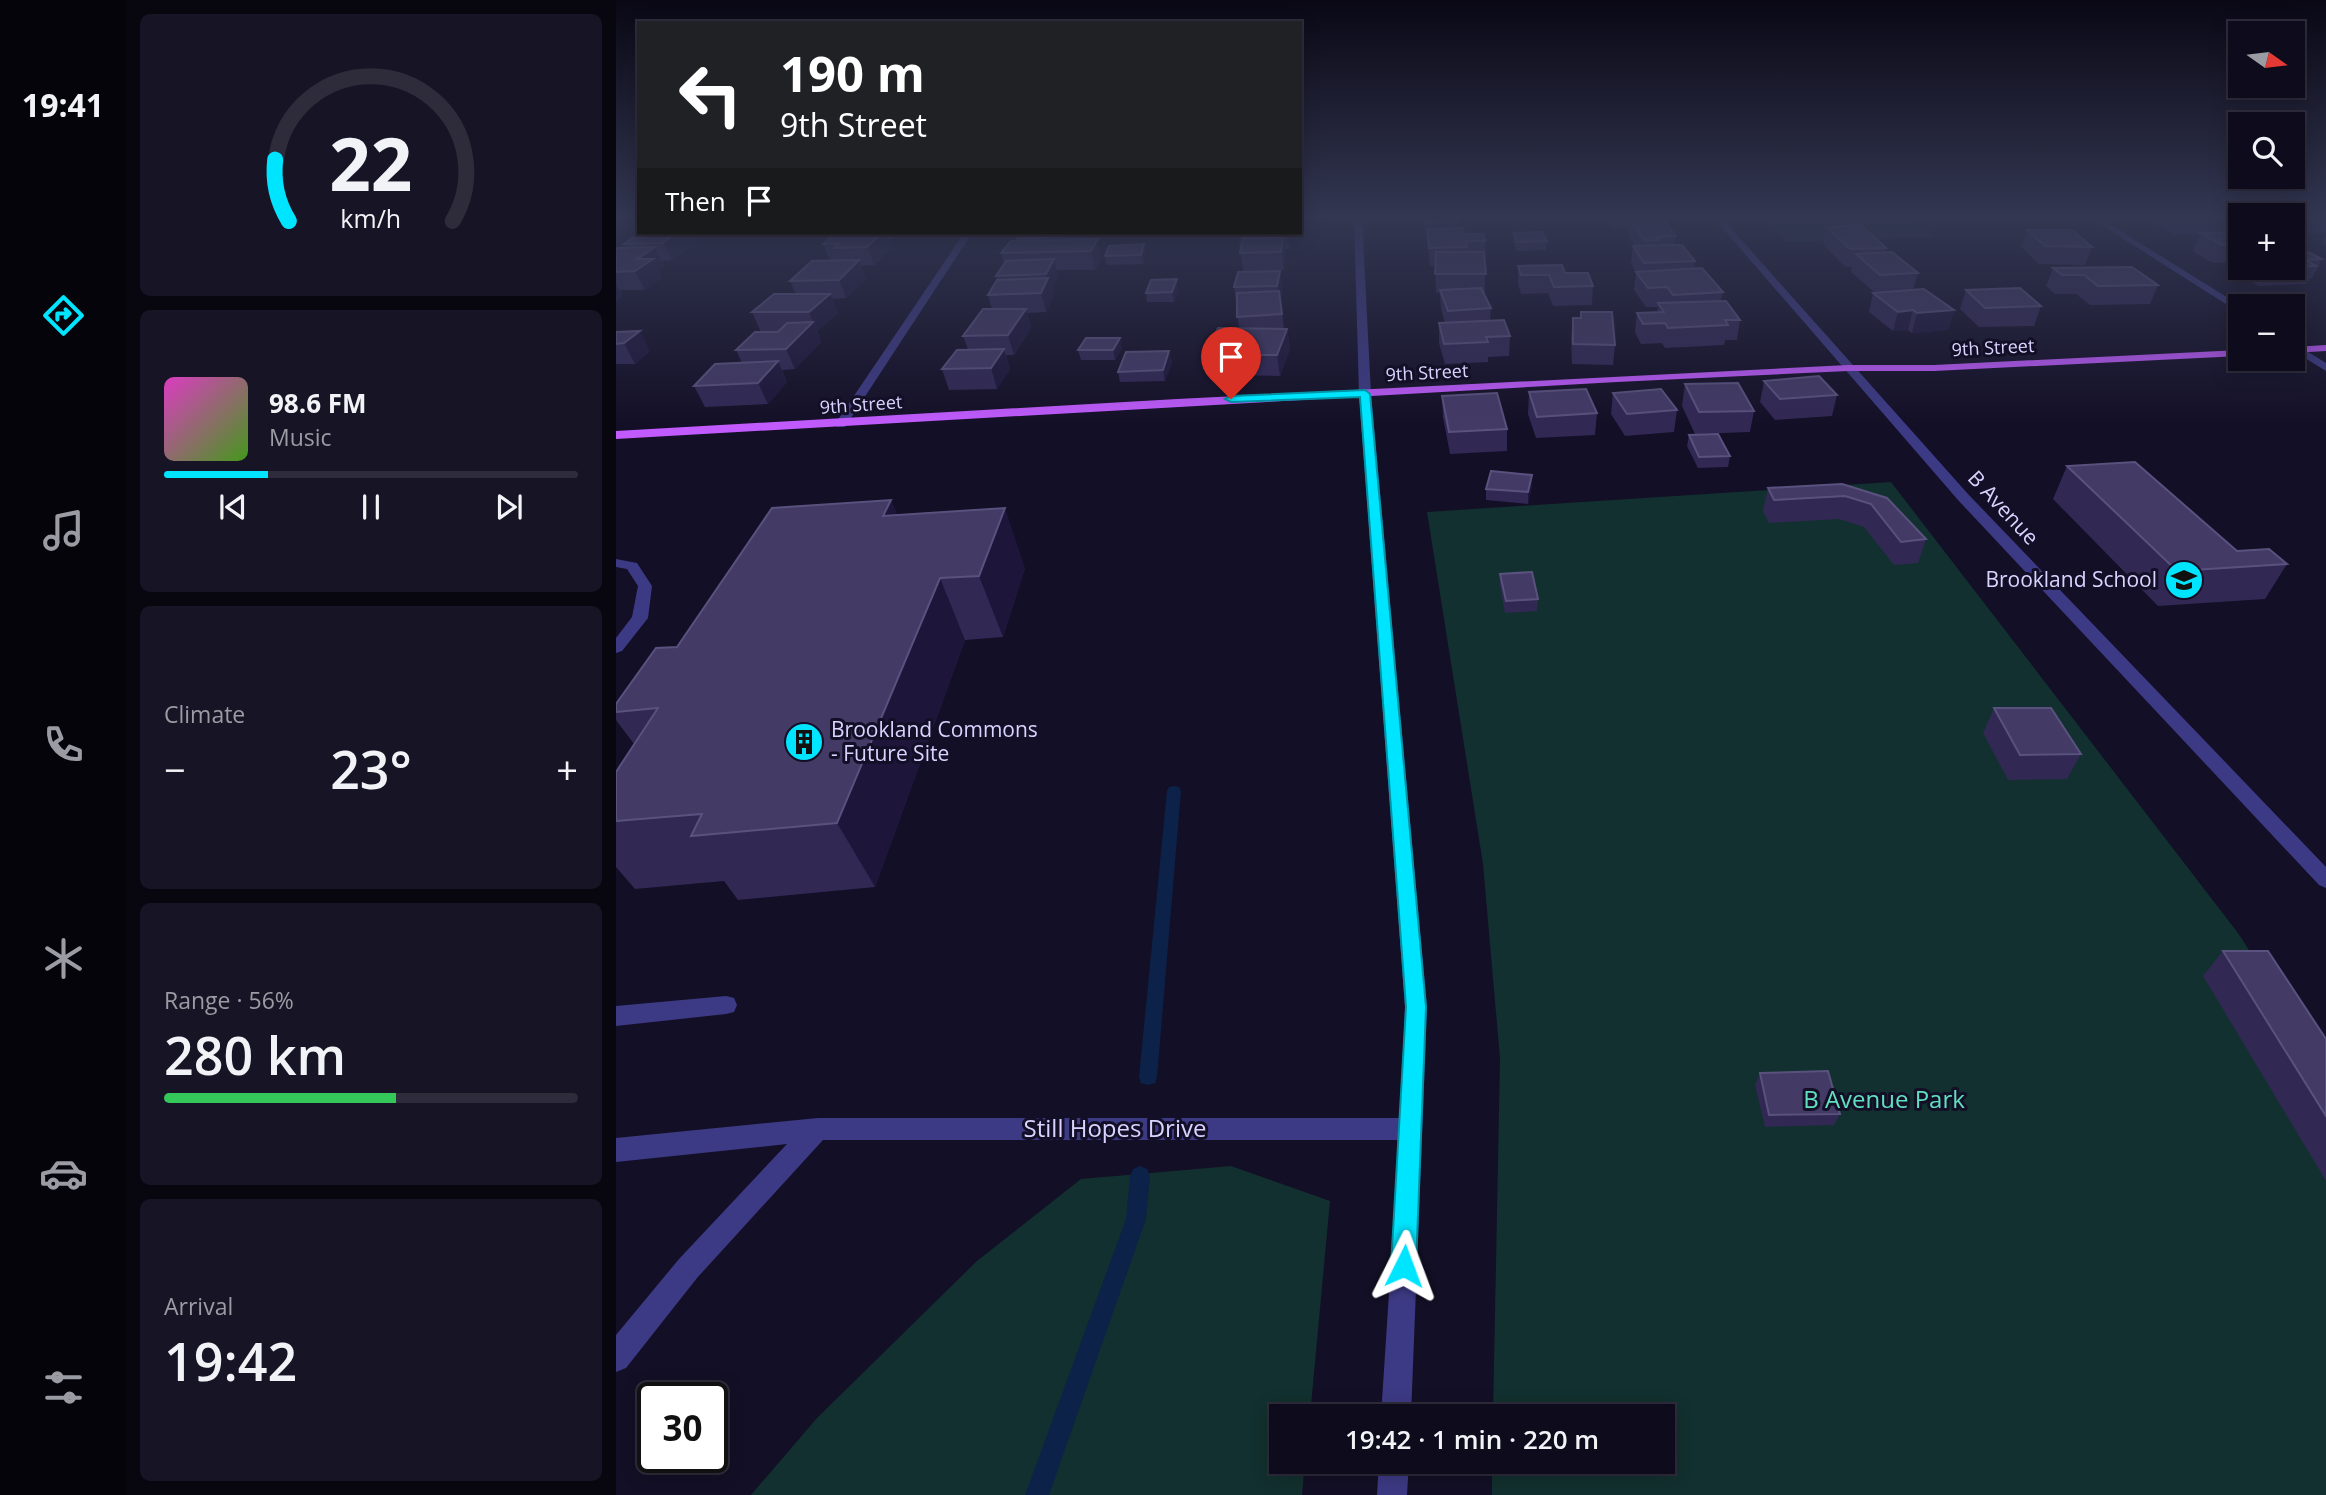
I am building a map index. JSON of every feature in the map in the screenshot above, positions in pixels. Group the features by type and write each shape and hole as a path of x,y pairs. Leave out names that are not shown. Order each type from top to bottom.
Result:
{"main road":[{"path":"2305,348 2326,348"},
{"name":"9th Street","path":"616,435 841,424 1177,401 1365,394 1848,368 1934,368 2228,353"}],"street":[{"path":"841,424 932,287"},
{"path":"1361,287 1365,394 1416,1007 1397,1404"},
{"name":"B Avenue","path":"1778,287 1963,497 2326,880"},
{"path":"2203,287 2228,302"},
{"path":"2305,354 2326,368"},
{"path":"616,563 632,566 645,586 640,618 616,648"},
{"path":"616,1016 726,1005"},
{"path":"616,1358 648,1315 738,1211 818,1129"},
{"name":"Still Hopes Drive","path":"616,1150 818,1129 1412,1129"},
{"path":"1392,1495 1393,1474"}],"green space":[{"name":"B Avenue Park","path":"1891,482 2238,933 2326,1070 2326,1495 1492,1495 1492,1474 1675,1474 1675,1404 1493,1404 1500,1058 1483,864 1427,512"},
{"path":"1231,1166 1330,1201 1311,1404 1269,1404 1269,1474 1304,1474 1302,1495 751,1495 817,1418 977,1261 1081,1179"}],"building":[{"path":"993,287 1044,287 1041,293 988,295"},
{"path":"1148,287 1174,287 1172,292 1146,293"},
{"path":"1647,287 1718,287 1723,292 1673,295 1667,287"},
{"path":"1481,288 1491,308 1448,311 1440,290"},
{"path":"2020,288 2041,306 1985,308 1966,290"},
{"path":"1924,289 1954,310 1898,312 1873,293"},
{"path":"1279,291 1282,314 1237,317 1237,293"},
{"path":"774,294 830,294 809,312 752,312"},
{"path":"1726,301 1740,320 1725,320 1728,325 1668,328 1665,323 1643,324 1637,313 1664,312 1658,303"},
{"path":"983,309 1026,309 1008,335 963,336"},
{"path":"1581,312 1612,312 1615,345 1573,344 1573,318 1581,318"},
{"path":"1504,320 1510,336 1486,337 1488,342 1444,344 1439,323"},
{"path":"813,322 786,349 736,350 755,332 778,332 787,323"},
{"path":"1218,328 1287,329 1277,355 1234,355 1238,346 1210,345"},
{"path":"640,331 624,343 616,344 616,332"},
{"path":"1086,338 1120,338 1113,350 1078,350"},
{"path":"1004,349 991,368 942,369 957,350"},
{"path":"1169,351 1163,370 1118,372 1126,352"},
{"path":"778,361 758,383 694,386 715,364"},
{"path":"1819,376 1837,395 1780,399 1764,381"},
{"path":"1738,383 1754,411 1699,412 1685,384"},
{"path":"1586,389 1597,413 1537,417 1529,392"},
{"path":"1661,389 1677,410 1627,414 1613,393"},
{"path":"1497,393 1507,429 1449,432 1442,396"},
{"path":"1718,434 1730,456 1699,457 1689,435"},
{"path":"2135,462 2237,551 2269,549 2287,564 2177,571 2067,466"},
{"path":"1491,471 1532,475 1528,492 1486,489"},
{"path":"1842,484 1887,498 1926,539 1901,542 1871,504 1845,496 1774,500 1768,488"},
{"path":"891,500 883,516 1005,508 979,576 940,578 837,823 691,836 702,814 616,821 616,772 658,708 616,712 616,704 656,648 677,647 772,508"},
{"path":"1532,572 1538,599 1506,601 1500,574"},
{"path":"1994,708 2051,708 2081,754 2020,755"},
{"path":"2223,951 2268,951 2326,1039 2326,1116"},
{"path":"1828,1071 1840,1114 1769,1115 1760,1073"}],"waterway":[{"path":"1148,1077 1174,791"},
{"path":"1037,1495 1136,1219 1140,1176"}],"place":[{"name":"Brookland School","path":"2184,580"},
{"name":"Brookland Commons - Future Site","path":"804,742"}],"route":[{"path":"1231,399 1365,394 1416,1007 1404,1266"}]}
